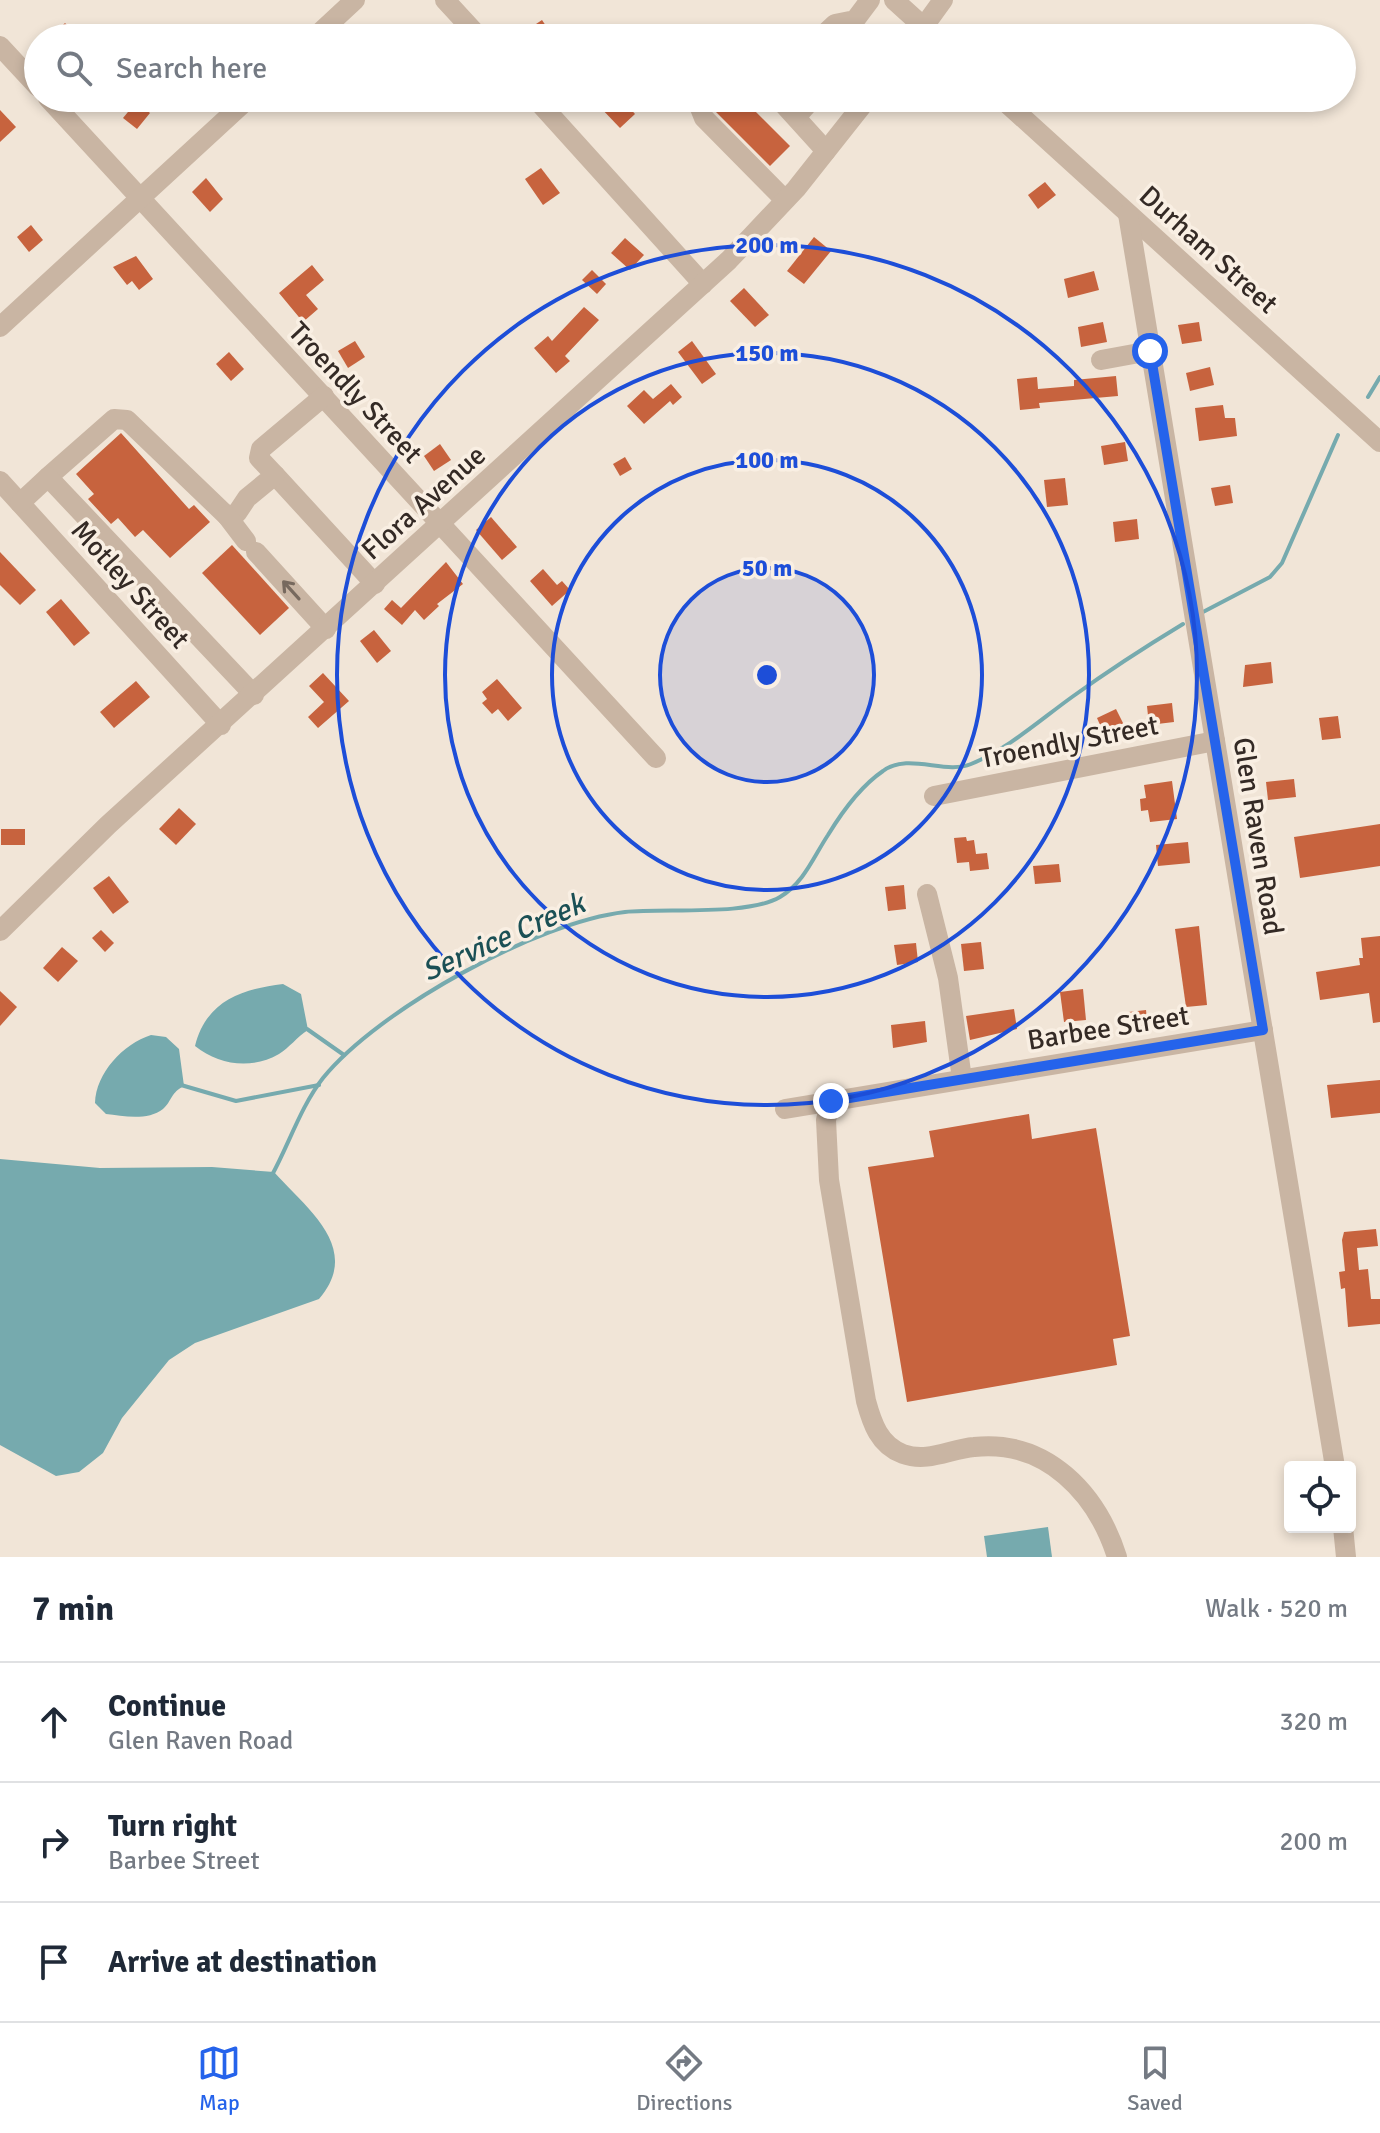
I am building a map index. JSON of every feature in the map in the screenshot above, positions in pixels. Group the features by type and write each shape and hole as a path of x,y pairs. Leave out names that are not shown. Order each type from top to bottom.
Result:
{"street":[{"path":"329,24 355,0"},
{"path":"445,0 467,24"},
{"path":"848,24 870,0"},
{"path":"894,0 916,24"},
{"path":"930,24 943,0"},
{"path":"0,46 24,72"},
{"name":"Troendly Street","path":"61,112 656,758"},
{"path":"0,327 234,112"},
{"path":"548,112 703,284"},
{"path":"702,112 785,200"},
{"path":"791,112 826,151"},
{"path":"796,117 800,112"},
{"name":"Flora Avenue","path":"0,931 108,825 703,284 785,200 857,112"},
{"name":"Durham Street","path":"1016,112 1380,442"},
{"name":"Glen Raven Road","path":"1128,214 1334,1461"},
{"path":"1101,360 1150,351"},
{"path":"324,396 261,449 259,458 375,584"},
{"path":"20,503 114,419 127,420 227,516 326,629"},
{"path":"227,516 237,513 247,498 275,475"},
{"path":"48,477 254,695"},
{"name":"Motley Street","path":"0,481 221,725"},
{"name":"Troendly Street","path":"934,796 1215,741"},
{"path":"927,894 948,978 962,1079"},
{"name":"Barbee Street","path":"785,1109 1263,1030"},
{"path":"831,1101 826,1120 829,1180 863,1386 875,1431 897,1451 918,1457 978,1446 1013,1449 1046,1461 1075,1482 1091,1499 1103,1519 1117,1557"},
{"path":"1344,1533 1346,1557"}],"water":[{"path":"283,984 301,994 308,1030 283,1052 246,1064 214,1058 195,1046 208,1018 228,1000 254,989"},
{"path":"151,1035 166,1037 179,1049 184,1086 157,1113 135,1117 106,1114 95,1103 100,1081 121,1053"},
{"path":"0,1159 100,1168 212,1167 274,1172 325,1230 333,1246 335,1263 331,1280 319,1299 195,1343 169,1360 122,1418 103,1453 79,1472 56,1476 0,1445"},
{"path":"1048,1527 1052,1557 987,1557 984,1536"}],"building":[{"path":"0,110 16,127 0,142"},
{"path":"128,112 150,113 137,129 123,118"},
{"path":"605,112 633,112 635,114 620,128"},
{"path":"716,112 756,112 790,146 770,166"},
{"path":"541,168 560,193 543,205 525,179"},
{"path":"206,178 223,199 210,212 192,192"},
{"path":"1045,182 1056,195 1038,209 1028,195"},
{"path":"31,225 43,240 29,252 17,237"},
{"path":"814,237 831,251 804,284 787,271"},
{"path":"625,238 644,255 630,270 611,253"},
{"path":"136,256 153,279 139,290 132,281 127,285 113,267"},
{"path":"312,265 324,280 306,295 318,309 303,322 279,293"},
{"path":"592,270 606,284 597,294 582,280"},
{"path":"1094,271 1099,290 1068,298 1064,279"},
{"path":"744,288 769,315 755,327 730,301"},
{"path":"584,307 599,320 565,356 570,361 556,373 534,348 548,336 552,341"},
{"path":"1103,322 1107,342 1081,347 1078,327"},
{"path":"1199,322 1202,341 1182,344 1178,325"},
{"path":"355,341 365,357 348,368 338,351"},
{"path":"692,341 716,374 702,384 678,352"},
{"path":"229,352 244,369 231,381 216,364"},
{"path":"1210,367 1214,385 1190,391 1186,373"},
{"path":"1116,376 1118,396 1039,403 1040,408 1020,410 1017,379 1037,377 1038,389 1074,386 1074,380"},
{"path":"671,384 682,397 673,405 670,401 644,424 627,406 644,390 653,399"},
{"path":"1223,405 1225,418 1235,418 1237,436 1199,441 1195,408"},
{"path":"121,433 189,509 194,505 210,522 170,558 143,530 135,537 118,518 111,524 88,499 94,494 76,474"},
{"path":"1125,442 1128,461 1104,465 1101,446"},
{"path":"440,444 451,460 434,471 424,456"},
{"path":"625,457 632,469 620,476 613,464"},
{"path":"1065,478 1068,505 1047,507 1044,480"},
{"path":"1230,485 1233,503 1215,506 1211,488"},
{"path":"491,517 517,547 502,560 476,530"},
{"path":"1137,519 1139,539 1115,542 1113,522"},
{"path":"232,545 289,608 260,635 202,573"},
{"path":"0,552 36,590 20,605 0,585"},
{"path":"446,562 463,584 437,604 439,606 424,620 415,610 402,625 384,609 392,600 401,608"},
{"path":"543,569 557,585 562,581 570,590 552,606 530,581"},
{"path":"61,599 90,633 74,646 46,612"},
{"path":"374,630 391,651 377,663 360,641"},
{"path":"1271,662 1273,683 1243,687 1245,665"},
{"path":"323,673 349,701 318,728 308,717 324,702 309,686"},
{"path":"497,679 522,708 508,721 498,709 492,714 482,703 487,699 482,692"},
{"path":"136,681 150,697 114,728 100,712"},
{"path":"1172,703 1174,722 1149,725 1147,706"},
{"path":"1116,709 1124,725 1104,734 1097,718"},
{"path":"1338,716 1341,738 1322,740 1319,718"},
{"path":"1294,779 1296,797 1268,800 1266,782"},
{"path":"1172,781 1177,819 1150,822 1148,810 1141,811 1140,799 1146,798 1144,785"},
{"path":"179,808 196,824 176,845 159,829"},
{"path":"1380,824 1380,866 1300,878 1294,837"},
{"path":"1,829 25,829 25,845 1,845"},
{"path":"966,837 967,841 974,840 976,854 987,853 989,869 970,871 969,862 957,863 954,838"},
{"path":"1188,842 1190,863 1158,866 1156,845"},
{"path":"1059,864 1061,882 1035,884 1033,866"},
{"path":"109,876 129,902 113,914 93,888"},
{"path":"904,885 906,909 888,911 885,887"},
{"path":"1199,926 1207,1005 1186,1007 1175,929"},
{"path":"101,930 114,943 105,952 92,938"},
{"path":"1380,936 1380,1022 1373,1023 1369,993 1320,1000 1316,972 1360,965 1359,958 1363,958 1361,938"},
{"path":"981,942 984,969 964,971 961,944"},
{"path":"916,943 918,962 897,965 894,945"},
{"path":"62,947 78,961 58,982 43,968"},
{"path":"1083,989 1086,1020 1064,1022 1060,992"},
{"path":"0,991 17,1007 0,1026"},
{"path":"1014,1009 1017,1029 970,1040 966,1016"},
{"path":"1146,1010 1148,1029 1122,1032 1120,1013"},
{"path":"925,1021 927,1042 893,1048 891,1025"},
{"path":"1380,1080 1380,1113 1331,1118 1327,1085"},
{"path":"1029,1114 1032,1139 1096,1128 1130,1336 1113,1339 1117,1365 907,1402 868,1167 934,1157 929,1131"},
{"path":"1376,1229 1378,1246 1357,1248 1359,1270 1368,1269 1371,1299 1380,1299 1380,1324 1348,1327 1345,1288 1341,1289 1339,1272 1345,1271 1344,1232"}],"waterway":[{"name":"Service Creek","path":"1368,397 1380,377"},
{"name":"Service Creek","path":"1203,612 1270,577 1282,563 1338,435"},
{"name":"Service Creek","path":"272,1175 323,1078 348,1051 420,998 506,951 589,919 625,912 748,907 780,897 802,877 852,800 883,771 904,763 961,767 985,758 1183,624"},
{"path":"307,1029 344,1055"},
{"path":"181,1085 236,1101 319,1085"}],"route":[{"path":"831,1101 1263,1030 1150,351"}]}
